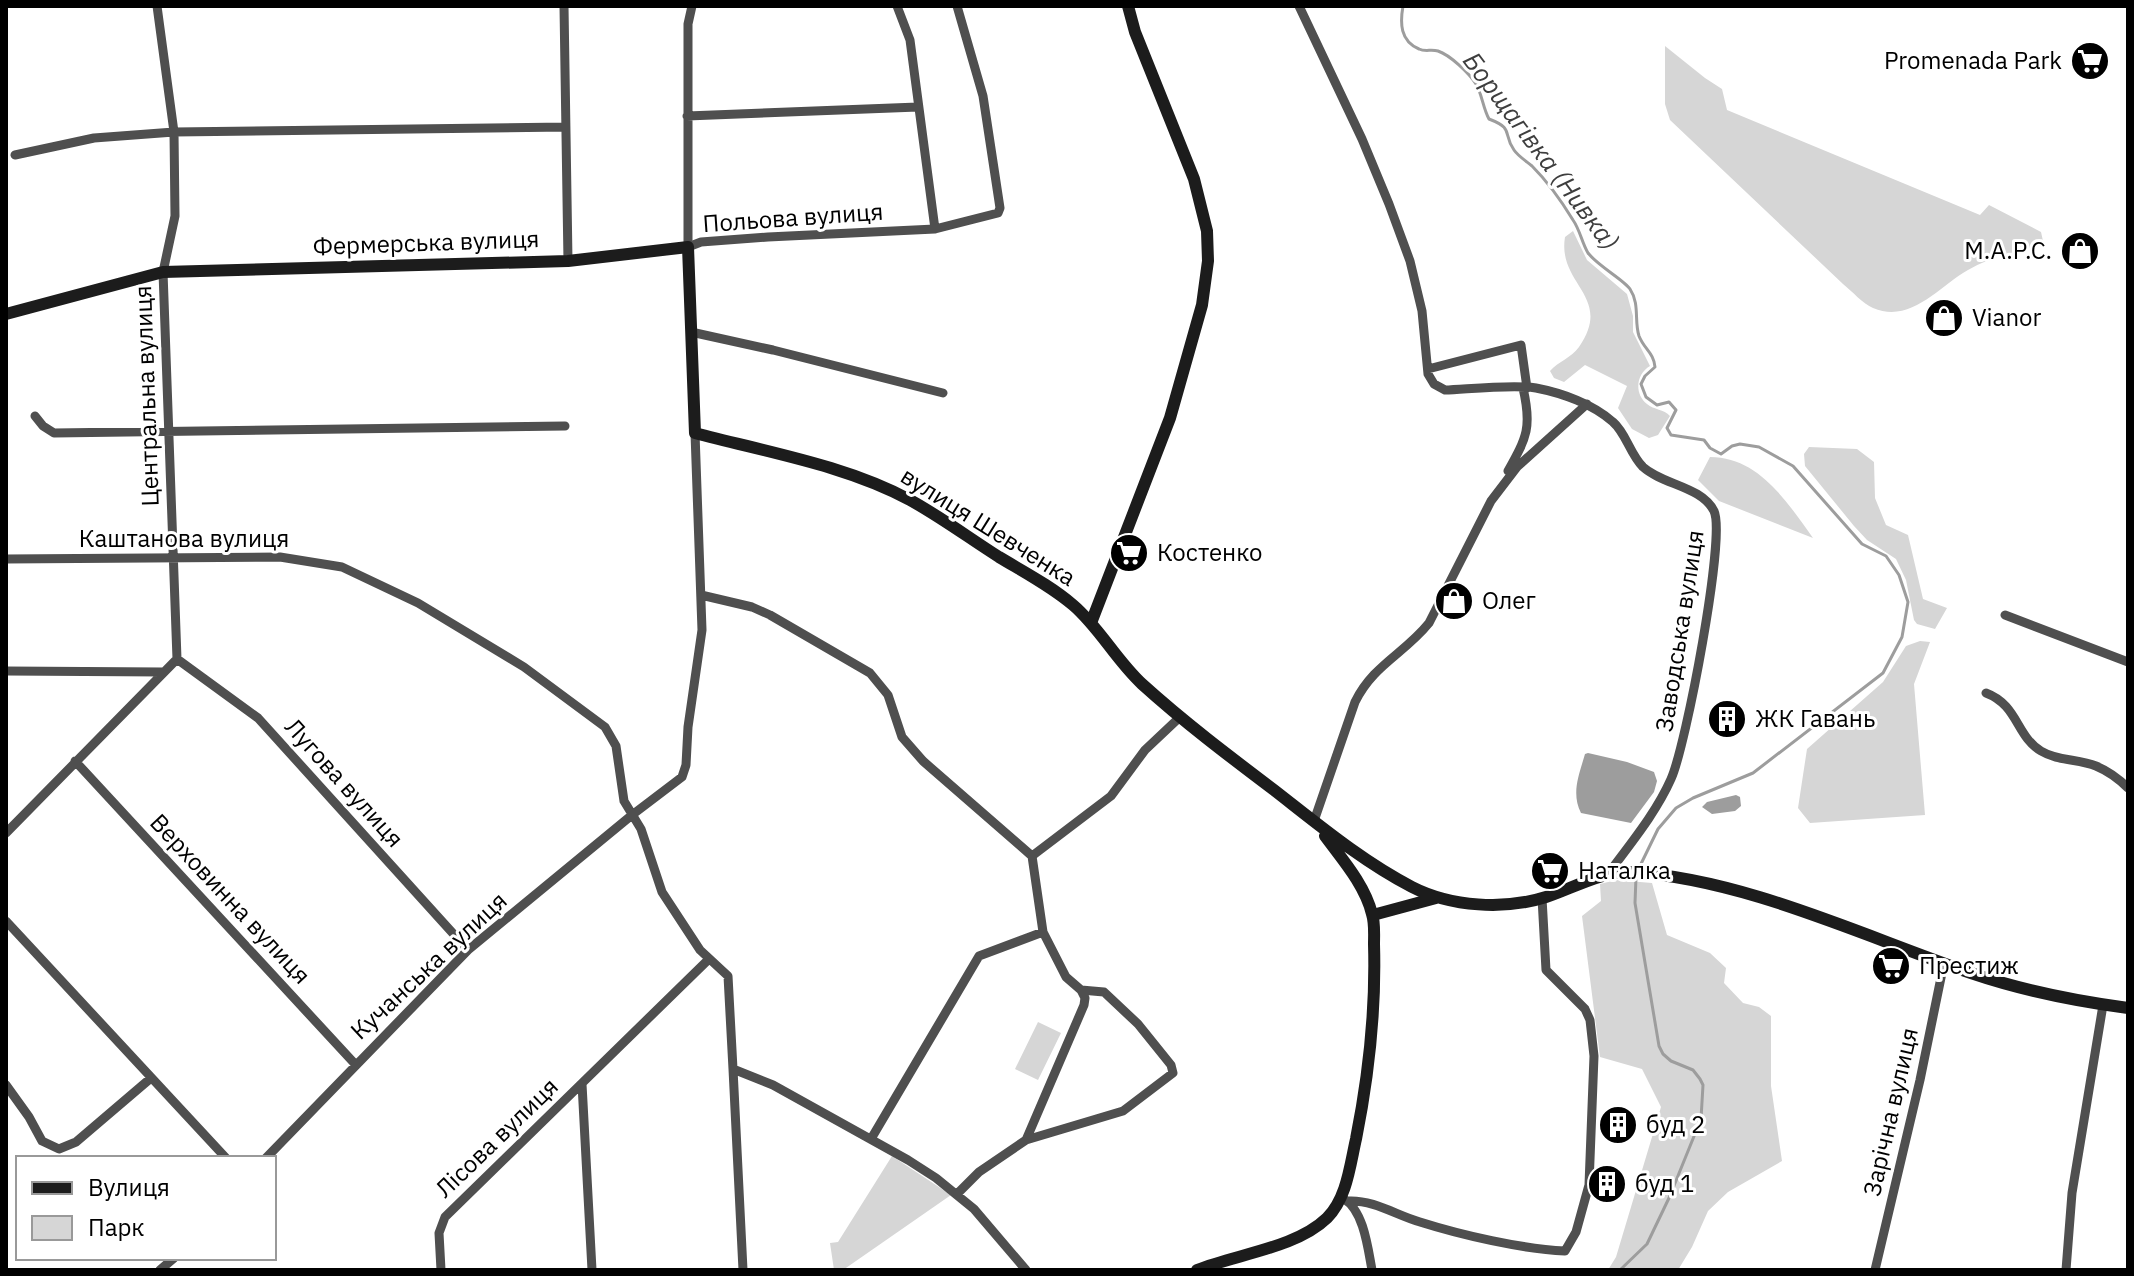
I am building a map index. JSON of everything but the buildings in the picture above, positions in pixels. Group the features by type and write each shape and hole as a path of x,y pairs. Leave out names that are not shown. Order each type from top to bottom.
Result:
{"main road":[{"name":"вулиця Шевченка","path":"1091,623 1170,418 1202,305 1208,261 1207,231 1194,179 1135,32 1128,6"},
{"name":"Фермерська вулиця","path":"6,314 163,272 568,261 688,247"},
{"path":"688,247 695,433"},
{"name":"вулиця Шевченка","path":"695,433 796,459 889,490 938,517 1059,594 1091,623 1122,664 1180,717 1314,821 1370,862 1436,898"},
{"name":"вулиця Шевченка","path":"1197,1270 1291,1240 1316,1228 1345,1200 1373,1035 1373,915 1359,885 1314,821"},
{"name":"вулиця Шевченка","path":"1373,915 1436,898 1490,904 1542,898 1608,874 1629,872 1748,894 2004,983 2128,1008"}],"street":[{"name":"Центральна вулиця","path":"157,6 174,132 175,216 163,272 177,659"},
{"path":"564,6 568,261"},
{"name":"Польова вулиця","path":"692,6 688,24 688,247 701,242 768,237 935,229 996,215 1000,208 983,96 957,6"},
{"path":"897,6 910,40 935,229"},
{"path":"1299,6 1362,139 1410,261 1422,311 1428,369 1521,345 1529,421 1526,436 1429,623 1417,639 1378,669 1363,685 1314,821"},
{"path":"687,116 918,107"},
{"path":"15,155 94,138 174,132 566,127"},
{"path":"691,332 943,393"},
{"name":"Заводська вулиця","path":"1428,369 1434,384 1445,390 1535,387 1587,404 1616,423 1626,444 1643,466 1705,500 1713,510 1717,522 1709,597 1679,757 1667,788 1608,874"},
{"path":"1491,501 1517,467 1587,404"},
{"path":"35,416 54,433 565,426"},
{"path":"632,815 678,783 685,772 688,727 701,647 695,433"},
{"name":"Каштанова вулиця","path":"6,559 280,557 342,567 467,630 524,667 605,727 616,746 624,801 641,829 662,892 688,935 728,976 733,1069"},
{"path":"701,595 752,607 770,615 870,673 888,695 902,737 923,761 1032,856 1043,932 1066,977 1081,990 1085,998 1026,1140"},
{"path":"2005,615 2128,662"},
{"path":"6,833 177,659"},
{"name":"Лугова вулиця","path":"177,659 258,718 468,950"},
{"path":"6,671 163,672"},
{"path":"1986,693 1999,698 2012,711 2033,745 2044,754 2096,766 2118,778 2128,788"},
{"path":"1032,856 1111,796 1145,750 1180,717"},
{"name":"Верховинна вулиця","path":"75,761 355,1064"},
{"name":"Кучанська вулиця","path":"268,1156 468,950 632,815"},
{"path":"1345,1200 1363,1201 1420,1222 1474,1236 1565,1251 1576,1232 1589,1185 1594,1056 1590,1020 1585,1009 1546,970 1542,898"},
{"path":"6,921 224,1156"},
{"path":"871,1139 979,956 1043,932"},
{"name":"Лісова вулиця","path":"441,1270 439,1233 445,1217 709,959"},
{"name":"Зарічна вулиця","path":"1875,1270 1944,963"},
{"path":"957,1194 979,1172 1026,1140 1123,1111 1173,1073 1171,1065 1138,1024 1104,992 1081,990"},
{"path":"2066,1270 2072,1193 2103,1005"},
{"path":"743,1270 733,1069 773,1085 908,1160 974,1209 1026,1270"},
{"path":"6,1085 42,1141 59,1149 76,1142 151,1078"},
{"name":"Лісова вулиця","path":"582,1084 592,1270"},
{"path":"1345,1200 1360,1222 1372,1270"}],"green space":[{"path":"1665,46 1722,89 1727,110 1980,215 1989,205 2041,232 2043,241 2039,245 1976,265 1912,307 1887,312 1869,306 1670,120 1665,104"},
{"path":"1573,231 1587,260 1627,294 1633,316 1633,332 1650,366 1639,379 1640,395 1650,406 1670,416 1658,435 1649,438 1632,429 1618,408 1627,386 1585,365 1564,382 1554,378 1550,371 1576,351 1588,330 1588,302 1565,253 1565,237"},
{"path":"1809,447 1857,449 1874,462 1875,498 1886,525 1908,535 1923,599 1947,608 1935,629 1917,624 1914,620 1906,580 1896,559 1867,540 1805,466 1804,454"},
{"path":"1710,457 1727,459 1757,473 1782,497 1813,538 1719,501 1698,480"},
{"path":"1920,641 1930,642 1914,684 1925,815 1810,823 1798,808 1807,749 1883,682 1906,646"},
{"path":"1616,880 1652,883 1667,935 1710,953 1726,968 1724,983 1743,1003 1759,1007 1771,1016 1771,1086 1782,1161 1728,1192 1708,1211 1678,1270 1608,1270 1616,1257 1661,1107 1642,1069 1600,1057 1582,916 1601,901 1600,884"},
{"path":"1038,1022 1061,1033 1038,1080 1015,1069"},
{"path":"892,1156 951,1195 843,1270 834,1270 830,1243 838,1242"}],"shaded area":[{"path":"1585,754 1654,772 1657,781 1654,792 1631,823 1581,813 1577,784"},
{"path":"1736,795 1740,797 1741,806 1735,811 1712,814 1702,807 1707,802"}],"waterway":[{"name":"Борщагівка (Нивка)","path":"1403,6 1402,25 1408,41 1421,50 1443,53 1469,75 1478,88 1489,119 1505,129 1516,152 1554,192 1575,224 1588,253 1630,289 1635,301 1639,336 1655,367 1641,384 1646,397 1657,405 1669,402 1676,410 1667,428 1671,435 1704,440 1721,454 1740,444 1759,447 1793,466 1862,544 1886,556 1899,575 1908,602 1902,637 1883,673 1753,773 1676,808 1658,829 1638,870"},
{"name":"Борщагівка (Нивка)","path":"1620,1270 1647,1244 1669,1198 1701,1119 1703,1085 1693,1070 1671,1061 1659,1046 1635,903 1636,877"}],"place":[{"name":"Promenada Park","path":"2090,61"},
{"name":"М.А.Р.С.","path":"2080,251"},
{"name":"Vianor","path":"1944,318"},
{"name":"Костенко","path":"1129,553"},
{"name":"Олег","path":"1454,601"},
{"name":"ЖК Гавань","path":"1727,719"},
{"name":"Наталка","path":"1550,871"},
{"name":"Престиж","path":"1891,966"},
{"name":"буд 2","path":"1618,1125"},
{"name":"буд 1","path":"1607,1184"}]}
